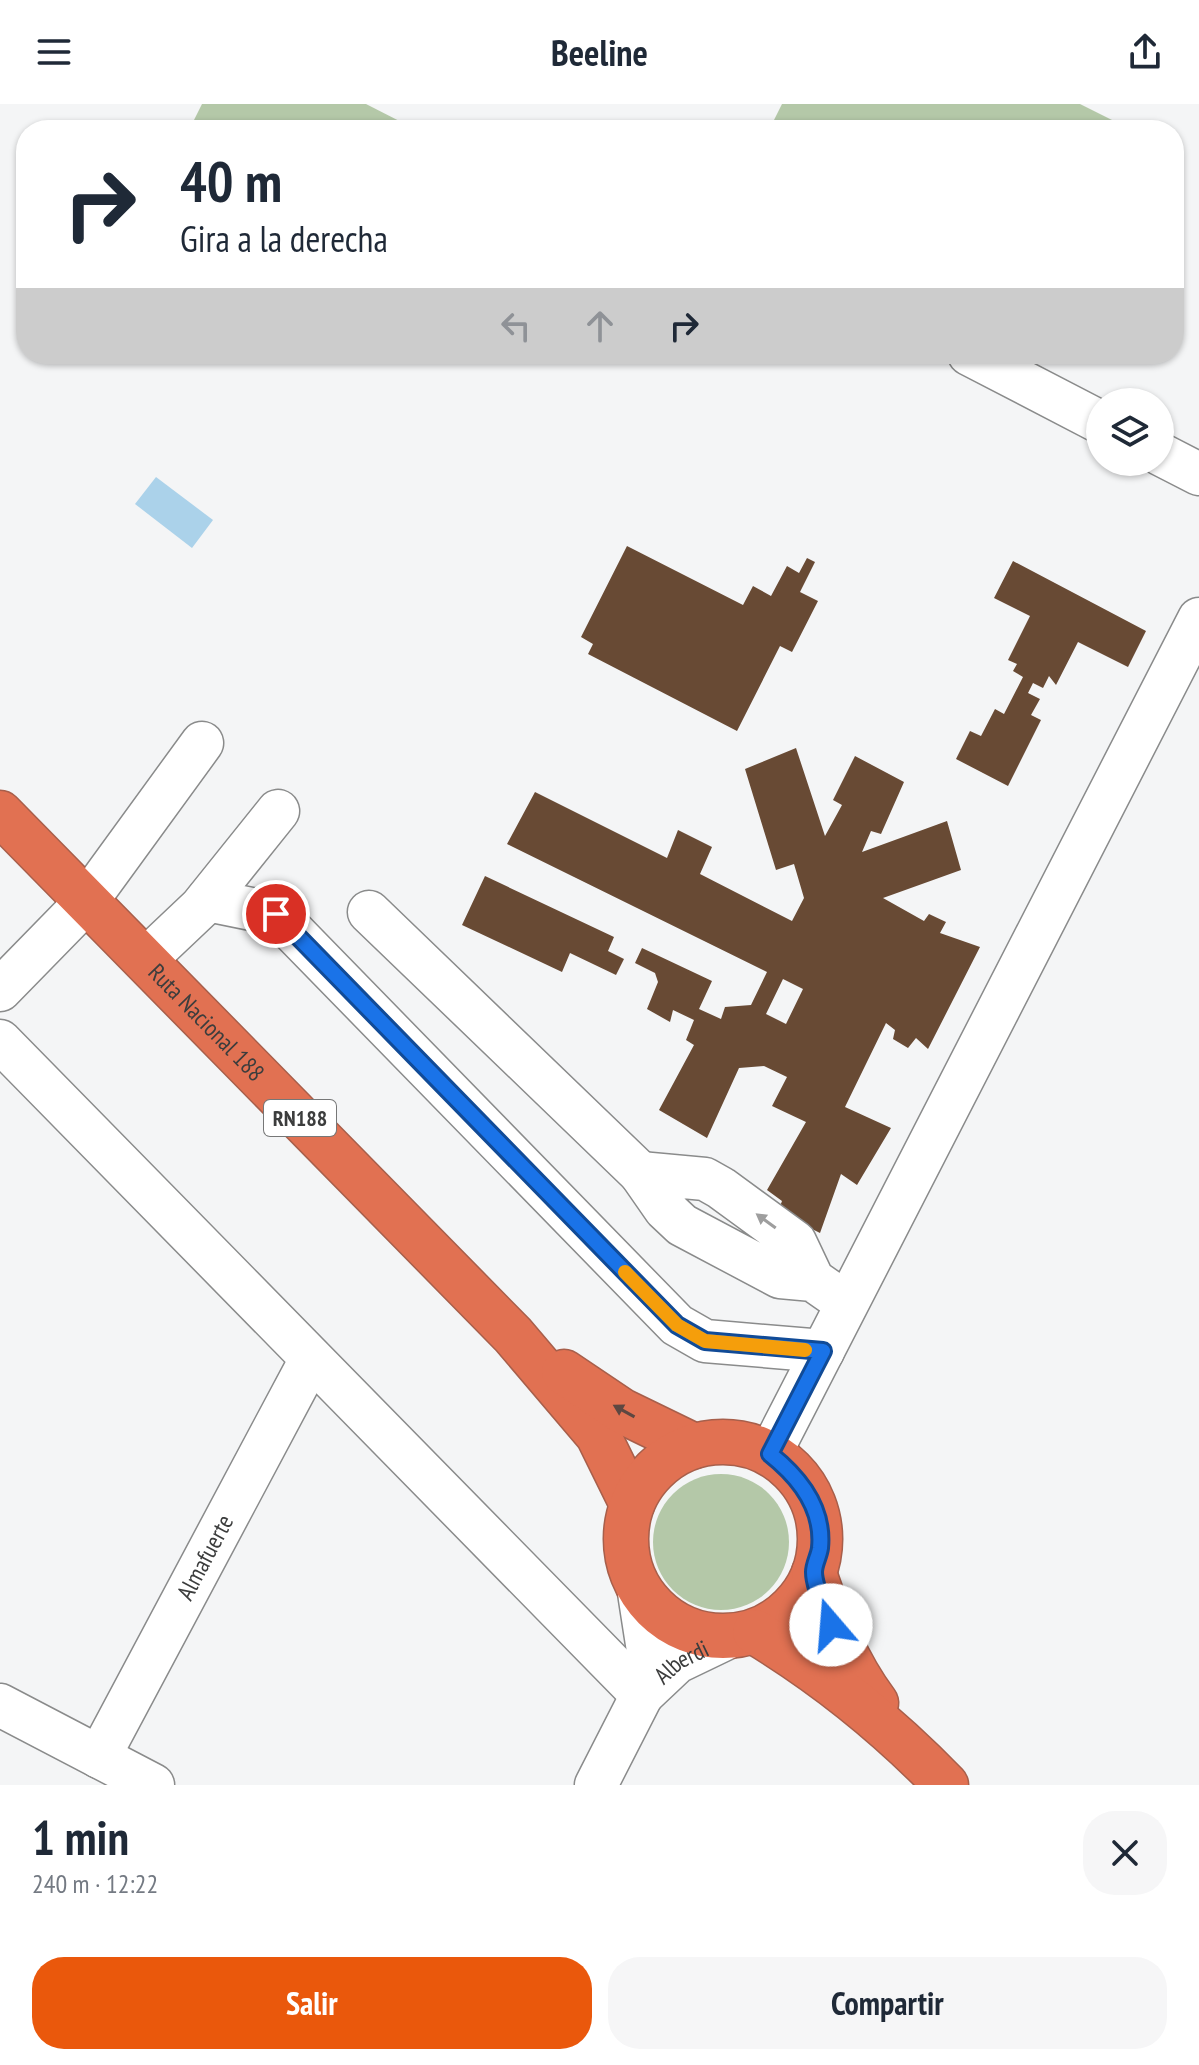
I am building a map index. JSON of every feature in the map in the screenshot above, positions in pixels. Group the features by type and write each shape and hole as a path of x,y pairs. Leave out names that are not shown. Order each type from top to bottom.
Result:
{"highway":[{"name":"Ruta Nacional 188","path":"0,813 513,1335 598,1435 632,1504"},
{"name":"Ruta Nacional 188","path":"513,1335 622,1411 694,1446"},
{"path":"720,1442 746,1444 770,1454 800,1482 818,1518 820,1546 814,1573 801,1598 781,1618 742,1634 702,1635 677,1626 654,1609 638,1586 627,1560 626,1531 632,1504 647,1478 668,1458 694,1446 720,1442"},
{"path":"814,1573 831,1625 853,1674 909,1746 946,1785"},
{"path":"742,1634 811,1666 909,1746"}],"street":[{"path":"988,364 1086,415"},
{"path":"1174,461 1199,474"},
{"path":"770,1454 823,1351 830,1292 1199,619"},
{"path":"0,990 87,901 202,743"},
{"path":"145,960 207,900 278,811"},
{"path":"207,900 276,914 677,1325 705,1341 823,1351"},
{"path":"369,912 640,1173 705,1179 721,1188 795,1242 830,1292"},
{"path":"0,1041 642,1695"},
{"name":"Almafuerte","path":"99,1757 311,1359"},
{"name":"Alberdi","path":"596,1785 642,1695 649,1657 638,1586"},
{"name":"Alberdi","path":"642,1695 677,1662 742,1634"},
{"path":"0,1705 153,1785"}],"green space":[{"path":"202,104 366,104 397,120 194,120"},
{"path":"782,104 1080,104 1112,120 774,120"},
{"path":"721,1474 747,1479 769,1494 784,1516 789,1542 784,1568 769,1590 747,1605 721,1610 695,1605 673,1590 658,1568 653,1542 658,1516 673,1494 695,1479"}],"water":[{"path":"156,477 213,520 192,548 135,504"}],"building":[{"path":"627,546 743,605 753,586 771,596 787,566 799,573 807,558 815,562 800,592 818,601 792,652 780,646 737,731 588,654 593,644 581,637"},
{"path":"1013,561 1146,631 1128,667 1078,642 1056,685 1049,676 1043,688 1033,683 1028,693 1040,699 1031,715 1041,720 1008,786 956,759 970,731 981,736 995,709 1004,714 1023,677 1013,671 1017,664 1008,660 1030,616 994,598"},
{"path":"796,748 825,836 842,805 833,800 855,756 904,782 881,834 871,831 862,852 947,821 961,870 883,898 924,921 929,914 946,922 940,933 980,947 928,1049 916,1038 908,1048 893,1039 895,1030 886,1023 845,1107 891,1128 857,1185 841,1174 820,1233 778,1212 782,1201 767,1190 806,1122 772,1106 787,1077 764,1066 739,1068 707,1138 659,1110 694,1045 686,1040 694,1020 673,1010 670,1022 647,1009 658,982 655,973 635,963 642,948 712,981 699,1009 721,1019 725,1007 751,1005 767,972 507,844 535,792 667,858 678,830 712,847 700,874 792,921 804,898 794,864 776,870 745,769","holes":["783,979 803,989 786,1024 766,1014"]},
{"path":"485,876 614,937 608,951 624,959 616,975 570,953 562,972 462,925"}],"slow traffic":[{"path":"625,1272 677,1325 705,1341 805,1350"}],"route":[{"path":"276,914 677,1325 705,1341 823,1351 770,1454 792,1471 808,1493 818,1518 820,1546 814,1573 831,1625"}]}
